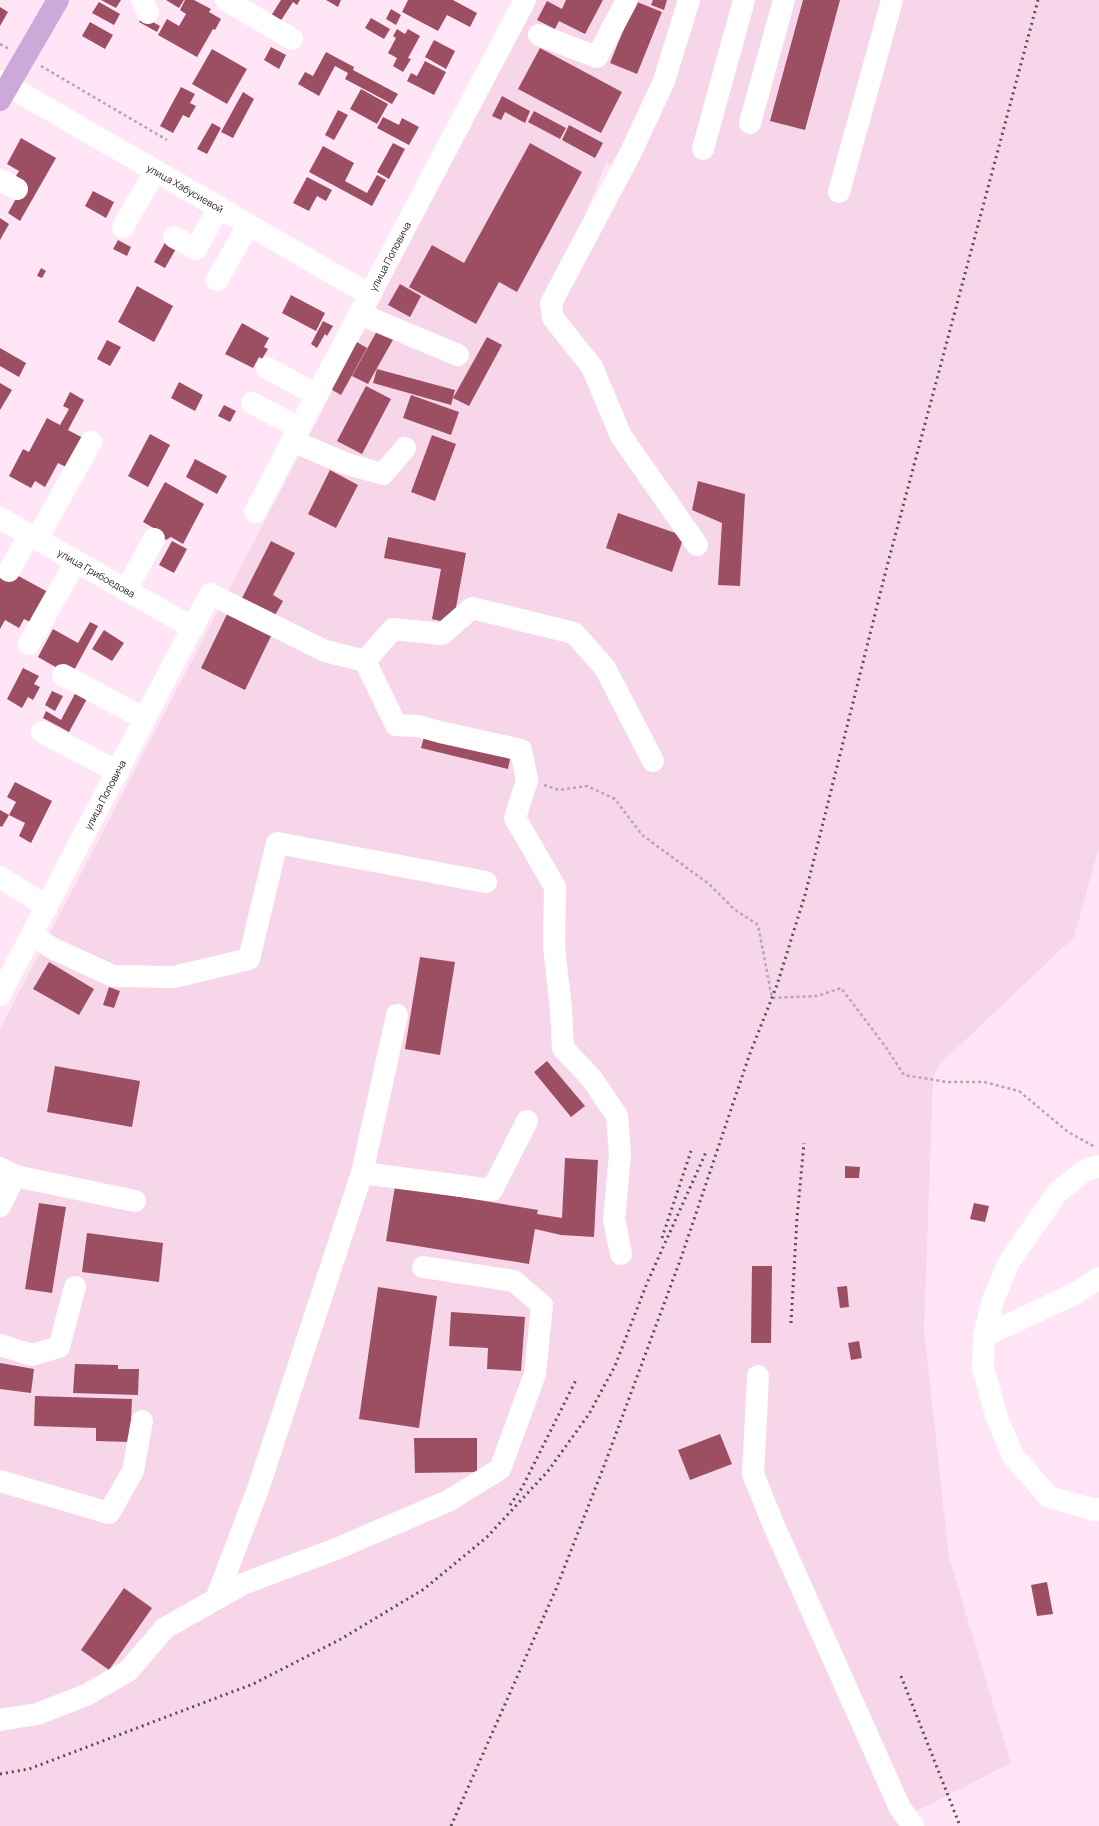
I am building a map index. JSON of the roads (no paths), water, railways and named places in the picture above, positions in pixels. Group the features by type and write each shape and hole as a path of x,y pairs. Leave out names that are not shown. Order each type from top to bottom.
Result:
{"main road":[{"path":"3,89 58,0"}],"street":[{"path":"226,0 292,39"},
{"name":"улица Поповича","path":"255,512 525,0"},
{"path":"539,35 596,57 627,0"},
{"path":"689,0 664,81 631,152 550,303 553,318 592,367 621,436 697,545"},
{"path":"703,149 744,0"},
{"path":"750,123 784,0"},
{"path":"839,192 892,0"},
{"name":"улица Хабусиевой","path":"3,89 155,170 219,207 248,224 365,304 458,355"},
{"path":"123,227 155,170"},
{"path":"174,236 196,249 219,207"},
{"path":"217,280 248,224"},
{"path":"267,368 317,395"},
{"path":"252,402 296,434 347,464 383,474 405,448"},
{"path":"9,571 33,537 91,442"},
{"name":"улица Грибоедова","path":"0,518 193,628"},
{"path":"126,590 154,539"},
{"path":"29,644 76,561"},
{"name":"улица Поповича","path":"0,996 33,936 47,906 210,594 325,652 365,661"},
{"path":"621,1254 614,1219 620,1155 617,1116 592,1079 563,1048 561,1009 554,947 555,887 515,818 527,780 521,750 418,726 396,725 365,661 393,628 442,634 472,608 574,633 606,668 653,761"},
{"path":"63,675 146,719"},
{"path":"42,732 118,772"},
{"path":"33,936 54,949 113,976 174,977 249,959 278,843 486,882"},
{"path":"0,877 47,906"},
{"path":"216,1599 258,1489 362,1173 397,1015"},
{"path":"362,1173 492,1190 527,1121"},
{"path":"1099,1166 1084,1171 1057,1193 1009,1262 993,1300 984,1336 983,1368 997,1418 1013,1456 1049,1497 1095,1510 1099,1509"},
{"path":"0,1206 8,1172 135,1201"},
{"path":"0,1720 37,1714 86,1695 128,1671 164,1628 243,1584 336,1549 448,1501 500,1469 535,1374 542,1304 514,1281 423,1266"},
{"path":"984,1336 1074,1294 1099,1278"},
{"path":"0,1344 32,1355 59,1347 75,1287"},
{"path":"758,1376 753,1474 774,1526 900,1808 913,1826"},
{"path":"0,1481 109,1513 133,1471 142,1421"}],"railway":[{"path":"451,1826 556,1589 604,1466 681,1258 749,1056 777,985 805,895 886,570 1038,0"},
{"path":"791,1323 797,1218 804,1143"},
{"path":"0,1774 29,1769 253,1684 341,1639 424,1589 487,1537 548,1471 589,1414 615,1366 647,1283 707,1150"},
{"path":"662,1238 691,1151"},
{"path":"510,1505 522,1488 577,1378"},
{"path":"901,1676 960,1826"}]}
